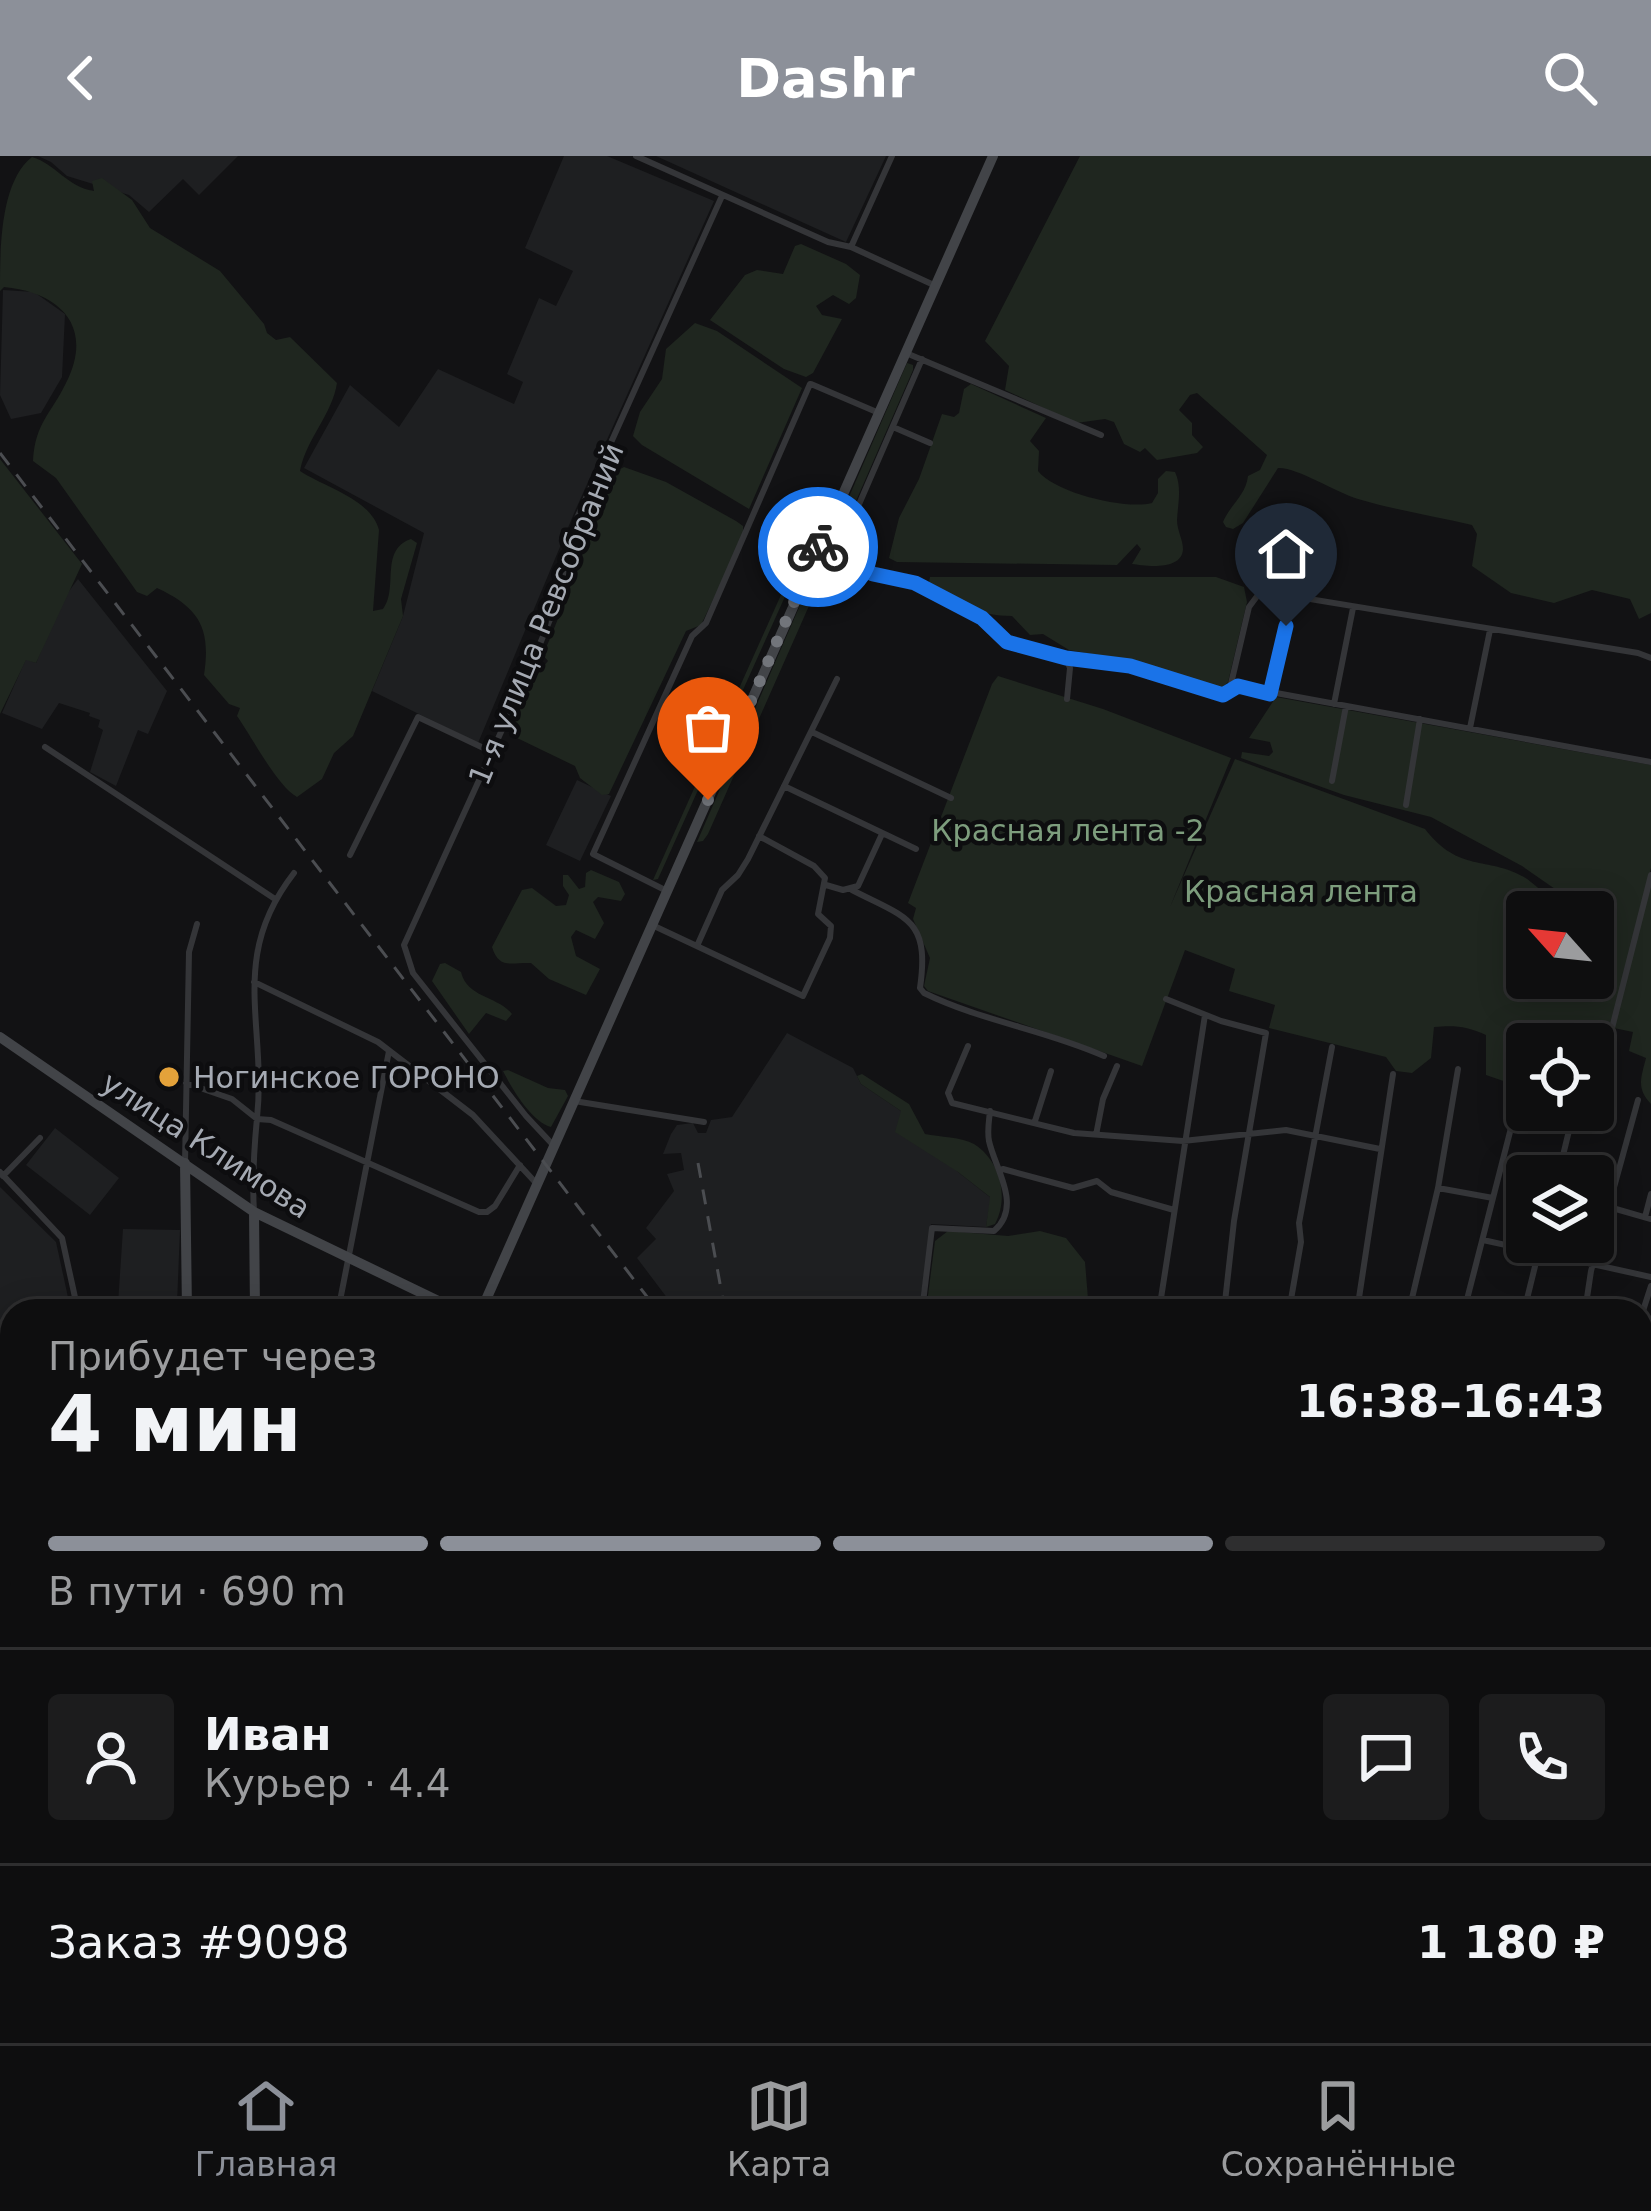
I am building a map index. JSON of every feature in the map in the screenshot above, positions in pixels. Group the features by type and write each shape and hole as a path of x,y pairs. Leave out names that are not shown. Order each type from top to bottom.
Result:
{"main road":[{"path":"487,1299 991,157"},
{"name":"улица Климова","path":"0,1036 254,1212 434,1299"},
{"path":"185,1163 187,1299"},
{"path":"254,1212 255,1299"}],"street":[{"path":"636,156 936,286"},
{"path":"851,248 892,156"},
{"name":"1-я улица Ревсобраний","path":"554,1146 430,995 404,955 407,932 493,752 555,607 577,518 722,196"},
{"path":"906,353 1101,435"},
{"path":"836,555 922,359"},
{"path":"667,891 593,854 692,636 706,623 808,383 879,413"},
{"path":"893,427 930,443"},
{"path":"818,547 873,574 915,583 982,618 1007,642 1066,658 1130,666 1223,695 1238,686 1651,762"},
{"path":"1230,688 1253,596 1268,590 1651,658"},
{"path":"1270,694 1290,595"},
{"path":"1334,704 1353,607"},
{"path":"1470,728 1490,630"},
{"path":"1066,658 1070,668 1067,699"},
{"path":"697,946 722,890 739,875 837,679"},
{"path":"1332,781 1346,706"},
{"path":"350,856 418,717 493,752"},
{"path":"1406,805 1420,719"},
{"path":"812,732 950,798"},
{"path":"45,747 274,898"},
{"path":"784,786 916,849"},
{"path":"852,890 883,834"},
{"path":"652,925 803,996 830,938 831,926 818,914 826,885 821,871 759,836"},
{"path":"254,1212 254,982 261,929 274,898 294,873"},
{"path":"1614,1023 1651,875"},
{"path":"826,885 852,890 900,911 915,930 925,960 920,988 924,993 1062,1037 1104,1056"},
{"path":"185,1163 189,952 196,924"},
{"path":"254,982 362,1031 473,1115 537,1184"},
{"path":"1166,999 1266,1033 1225,1299"},
{"path":"1161,1299 1205,1015"},
{"path":"968,1046 947,1098 990,1112 1096,1135 1184,1141 1286,1130 1379,1149"},
{"path":"1291,1299 1301,1242 1299,1223 1332,1047"},
{"path":"340,1299 389,1051"},
{"path":"1096,1135 1102,1099 1117,1066"},
{"path":"1412,1299 1438,1188 1458,1069"},
{"path":"1035,1121 1051,1071"},
{"path":"1359,1299 1393,1074"},
{"path":"186,1084 232,1099 257,1119 271,1120 479,1212 495,1206 520,1165"},
{"path":"1614,1189 1638,1100"},
{"path":"574,1101 704,1122"},
{"path":"923,1299 932,1228 999,1229 1006,1196 988,1135 990,1112"},
{"path":"1467,1299 1510,1131"},
{"path":"40,1138 2,1174 62,1238 75,1299"},
{"path":"1000,1168 1073,1188 1097,1181 1111,1192 1174,1210"},
{"path":"1438,1188 1493,1198"},
{"path":"1614,1209 1648,1218 1651,1194"},
{"path":"1483,1240 1506,1242"},
{"path":"1527,1299 1536,1263"},
{"path":"1588,1299 1594,1263"},
{"path":"1598,1263 1651,1277"}],"shaded area":[{"path":"38,156 238,156 199,195 183,179 149,212 129,195 67,176"},
{"path":"564,156 607,156 714,201 575,511 478,743 372,691 403,616 424,533 304,468 350,385 399,427 438,369 514,404 523,382 507,374 539,298 556,306 573,271 525,248"},
{"path":"656,156 886,156 846,242"},
{"path":"3,290 34,292 65,314 62,377 41,413 11,419 0,395"},
{"path":"78,579 167,691 148,734 138,730 116,786 90,772 103,730 98,727 100,720 90,713 59,703 42,729 2,713 26,659 36,663 63,599"},
{"path":"577,780 611,796 580,861 546,845"},
{"path":"787,1033 853,1068 861,1084 901,1111 958,1172 991,1198 986,1227 931,1224 921,1299 668,1299 637,1258 656,1239 646,1228 674,1191 667,1174 684,1170 681,1153 663,1154 677,1125 693,1123 698,1133 706,1133 711,1120 732,1117"},
{"path":"55,1128 119,1178 90,1215 26,1165"},
{"path":"0,1187 56,1242 68,1299 0,1299"},
{"path":"123,1229 180,1230 177,1299 118,1299"}],"green space":[{"path":"1080,156 1651,156 1651,613 1639,619 1630,599 1592,590 1554,603 1511,593 1472,566 1477,534 1472,525 1358,499 1286,469 1278,468 1243,523 1226,527 1223,522 1248,476 1260,470 1267,455 1197,393 1179,410 1192,423 1192,435 1203,447 1197,453 1157,460 1145,448 1140,452 1124,444 1114,422 1076,423 1005,390 1009,366 985,341"},
{"path":"32,157 85,189 94,191 92,181 102,178 132,200 150,228 220,271 267,333 276,340 290,337 337,383 300,471 357,502 374,519 379,530 373,611 383,609 387,600 395,552 411,539 417,543 401,599 403,616 353,736 334,753 322,779 297,797 265,760 237,716 240,708 229,704 204,675 204,633 193,612 157,588 147,596 137,592 56,478 33,461 40,428 66,383 76,345 74,329 55,305 24,290 4,287 0,291 8,199 21,168"},
{"path":"801,244 860,275 856,298 849,304 833,295 816,306 822,315 842,319 813,373 806,377 784,369 710,320 745,275 757,270 783,274 795,246"},
{"path":"695,323 717,331 802,388 749,509 633,436 640,412 662,379 666,349"},
{"path":"907,363 913,370 839,540 831,548 829,543"},
{"path":"971,384 1046,418 1030,441 1039,451 1038,471 1059,486 1092,498 1140,505 1152,503 1158,479 1166,471 1175,472 1183,546 1177,561 1162,566 1132,564 1141,549 1137,544 1117,565 897,562 889,558 899,518 942,414 954,417 959,413 964,389"},
{"path":"0,459 82,564 36,663 26,660 0,714"},
{"path":"624,467 666,482 736,521 743,526 743,537 701,625 686,631 609,794 602,795 580,778 575,766 515,737 515,727 524,696 548,661 543,655 611,474"},
{"path":"802,548 805,552 658,879 653,880"},
{"path":"821,557 828,557 828,563 708,834 697,842"},
{"path":"930,577 1216,577 1244,587 1247,602 1228,682 1221,689 1131,661 1069,650 1043,634 1030,635 1012,616 978,611 938,593 928,587"},
{"path":"998,676 1103,709 1231,758 1170,907 1235,759 1425,829 1450,852 1511,871 1543,891 1506,891 1506,999 1614,999 1614,891 1556,891 1522,866 1431,817 1344,795 1241,758 1242,752 1269,756 1273,752 1270,742 1249,738 1276,697 1651,765 1651,868 1612,1023 1506,1023 1506,1082 1486,1075 1486,1035 1466,1028 1434,1027 1431,1058 1412,1073 1396,1071 1386,1057 1269,1028 1275,1005 1229,991 1235,969 1185,950 1142,1066 928,991 924,986 930,958 913,919 916,908 908,903"},
{"path":"591,870 619,882 625,894 621,901 598,897 593,902 604,923 595,939 576,930 571,937 576,956 600,969 586,995 549,979 531,963 498,959 492,947 522,890 532,888 556,906 566,905 569,895 563,875 579,889 585,887 586,873"},
{"path":"1651,883 1651,1104 1642,1088 1646,1058 1629,1051 1633,1032 1614,1028"},
{"path":"445,963 461,972 476,992 512,1014 506,1021 486,1013 469,1034 432,981"},
{"path":"503,1071 548,1088 565,1090 568,1096 551,1127 523,1104"},
{"path":"862,1074 909,1104 925,1134 974,1144 991,1160 1002,1192 995,1224 986,1227 990,1197 895,1132 901,1111 861,1084 857,1076"},
{"path":"948,1231 1008,1236 1040,1231 1066,1238 1085,1262 1088,1299 928,1299 935,1241"}],"railway":[{"path":"0,453 649,1299"},
{"path":"698,1163 723,1299"}],"way so far":[{"path":"708,800 818,547"}],"place":[{"name":"Ногинское ГОРОНО","path":"169,1077"}],"route":[{"path":"818,547 873,574 915,583 982,618 1007,642 1066,658 1130,666 1223,695 1238,686 1270,694 1286,626"}],"park label":[{"name":"Красная лента -2","path":"1068,830"},
{"name":"Красная лента","path":"1301,891"}]}
